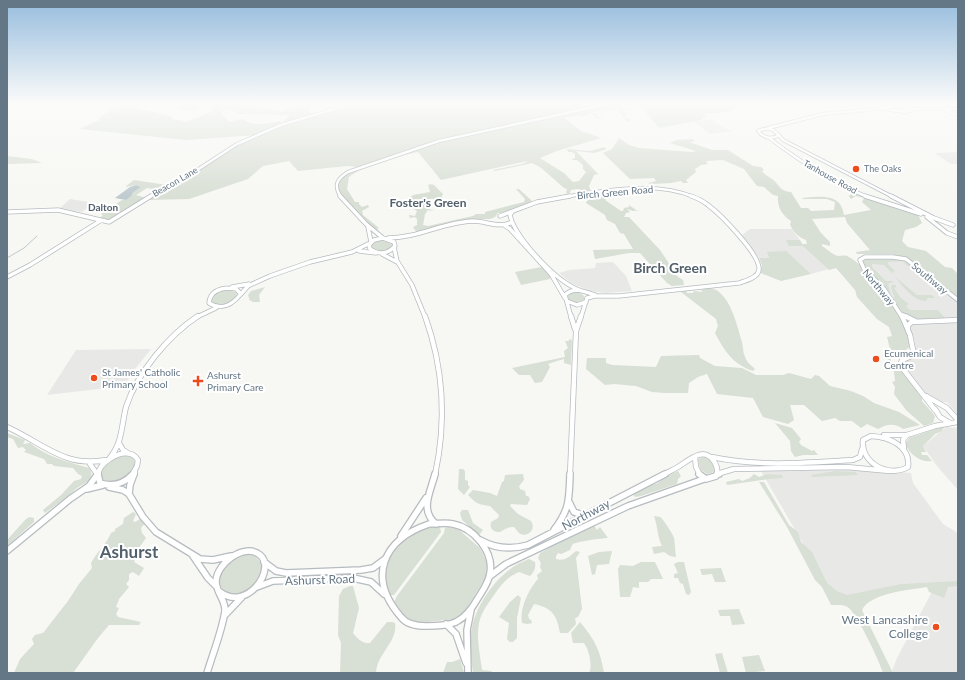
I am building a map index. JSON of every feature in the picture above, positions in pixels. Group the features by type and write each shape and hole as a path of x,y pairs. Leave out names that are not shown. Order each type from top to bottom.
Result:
{"street":[{"name":"Beacon Lane","path":"7,277 100,221 106,223 112,221 162,189 194,172 237,144 256,136"},
{"path":"384,238 378,236 368,227 338,191 337,182 340,177 348,172 440,141 464,136"},
{"path":"765,137 777,136"},
{"name":"Tanhouse Road","path":"780,136 783,140 934,218 956,225"},
{"name":"Tanhouse Road","path":"765,137 772,140 800,161 843,186 867,197 917,212 943,228 947,233 958,237"},
{"name":"Birch Green Road","path":"495,219 537,202 565,196 652,188 678,191 702,201 714,210 757,260 759,269 756,275 739,283 691,289 619,296 600,296 580,291"},
{"path":"7,212 58,210 80,214 100,221"},
{"path":"513,212 510,215 519,235 555,274 566,283 586,295 587,300 582,310 576,331 569,502 563,518 552,532"},
{"path":"500,216 508,216 512,220"},
{"path":"487,222 495,219 498,224"},
{"path":"503,225 509,224 512,220"},
{"path":"354,252 371,242 384,238 405,237 463,223 487,222 503,225 510,229 551,274 566,299 576,331"},
{"path":"943,228 943,226 946,225 956,225"},
{"path":"368,227 371,236 370,249 398,262"},
{"path":"7,427 54,453 90,464 109,459 119,443 123,418 134,388 145,369 158,352 195,318 202,313 235,303 243,290 254,283 286,270 309,262 354,252 388,252 405,237"},
{"path":"388,238 394,242 394,254 413,288 429,328 438,367 443,413 440,452 427,502 427,512 431,520 439,524"},
{"name":"Southway","path":"878,257 906,259 940,288 958,300"},
{"name":"Northway","path":"878,257 863,258 860,263 884,290 898,312 913,342 914,355 902,360 900,365 936,412 950,423 956,424 958,421 948,408 939,405 921,392"},
{"path":"202,313 209,303 209,297 213,293 220,289 254,283"},
{"path":"230,287 238,290 241,295"},
{"path":"566,299 565,295 568,291 580,291"},
{"name":"Birch Green Road","path":"566,299 578,305 587,300 600,296"},
{"path":"209,303 212,306 219,308"},
{"path":"571,314 582,310"},
{"path":"898,312 909,319 921,322"},
{"path":"908,330 909,324 958,320"},
{"path":"935,426 939,420 936,412 936,406 939,405"},
{"path":"907,435 902,443 909,459 908,468 901,472 846,466 734,469 717,474 713,479 704,478 696,467 696,455 703,453 729,461 748,463 853,460 860,457 862,449 861,444 866,437 907,435 950,423"},
{"path":"878,436 895,442 907,454"},
{"path":"119,443 123,450 136,457 138,460 130,485 130,494 143,517 156,532 192,556 200,559 213,560 249,551 256,552 264,562 265,569 263,576 253,590 244,596 224,616"},
{"path":"862,449 872,462 890,471"},
{"path":"7,551 70,499 92,483 103,464 109,459 116,455 128,453"},
{"name":"Northway","path":"473,536 492,546 510,548 528,545 695,457"},
{"path":"712,457 717,467 717,474"},
{"path":"90,464 97,475 98,480 104,485 123,490 130,494"},
{"path":"83,490 104,485 118,484 135,472"},
{"name":"Northway","path":"490,576 506,564 603,517 650,497 704,478"},
{"path":"395,545 403,536 416,528 439,524 460,526 473,536 489,554 491,567 490,576 472,608 460,620 446,624 422,626 409,624 401,618 386,596 382,585 382,573 386,558 395,545 420,509 431,489"},
{"path":"569,502 574,512 579,515 585,515"},
{"path":"207,673 224,616 224,606 216,580 222,565 235,554"},
{"path":"192,556 218,590 230,598 244,596"},
{"name":"Ashurst Road","path":"253,590 268,582 341,574 354,570 373,568 386,558"},
{"name":"Ashurst Road","path":"264,562 276,571 286,574 341,574 371,582 386,596"},
{"path":"468,671 467,630 472,608"},
{"path":"446,624 456,634 468,671"}],"shaded area":[{"path":"145,136 247,136 186,140"},
{"path":"255,136 595,136 601,138 557,151 540,158 564,173 573,182 579,181 586,172 583,169 583,165 577,160 571,160 575,158 575,154 568,152 567,149 590,151 604,147 607,149 594,153 576,151 598,174 594,175 589,186 591,192 577,189 571,190 569,194 566,193 567,189 540,167 532,163 495,171 493,170 522,164 527,161 441,180 418,152 392,158 372,165 349,177 347,189 355,202 359,202 362,207 368,205 369,207 362,211 363,215 379,228 377,229 381,234 379,234 340,194 338,188 339,182 343,175 412,149 357,167 347,166 298,171 289,161 263,166 248,179 189,199 145,200 194,172 237,144"},
{"path":"619,138 629,145 639,148 692,152 696,151 670,143 676,140 693,139 695,141 690,142 712,150 728,150 753,166 761,167 764,170 762,171 782,189 791,192 801,208 808,208 811,211 834,210 835,202 827,199 802,198 827,197 836,200 840,204 844,215 871,210 862,202 864,198 856,196 851,199 849,196 851,194 845,189 834,187 848,189 918,215 922,223 916,227 905,230 902,241 908,247 926,251 945,267 952,268 958,274 958,297 909,259 892,254 857,254 856,252 870,250 847,223 845,217 812,219 821,233 830,242 830,246 822,244 822,246 838,256 847,256 857,262 887,295 903,322 911,346 902,353 902,356 891,353 887,337 892,336 889,327 877,319 857,297 855,290 836,268 829,270 803,246 789,246 786,240 800,240 802,244 807,244 806,240 795,232 790,225 791,221 785,216 778,204 778,196 773,195 764,187 757,186 744,169 723,160 706,161 708,164 701,165 695,169 696,172 686,180 688,183 683,183 681,181 650,184 648,183 656,181 654,178 630,179 603,153 612,149"},
{"path":"958,152 958,164 951,164 935,153"},
{"path":"7,156 32,159 42,163 7,164"},
{"path":"134,180 167,185 158,190 147,188 136,195 146,198 109,220 99,219 103,215 101,214 122,200 126,200 131,193 141,187 136,185 125,187"},
{"path":"431,184 443,194 441,198 430,199 427,208 434,211 428,210 425,214 423,225 428,226 473,216 476,214 485,214 485,212 524,202 525,199 516,189 519,189 532,201 515,209 498,213 495,217 490,219 474,219 417,233 413,227 417,225 417,219 415,217 410,218 409,215 415,216 417,211 412,208 408,199 413,195 430,192 428,185"},
{"path":"136,185 141,187 132,193 132,195 126,200 115,198 130,187"},
{"path":"621,191 623,193 609,196 605,200 621,211 623,211 624,208 629,207 629,205 636,210 640,210 633,211 627,209 630,212 626,213 624,217 629,217 660,250 678,277 683,280 684,285 672,286 667,283 640,253 629,253 595,259 593,250 633,249 624,234 620,233 615,224 607,220 605,215 586,203 590,196 597,195 597,193"},
{"path":"70,199 94,203 82,212 59,209"},
{"path":"750,229 792,229 804,246 829,269 811,274 785,251 768,253 769,258 759,258 741,236"},
{"path":"381,239 393,242 391,248 386,251 371,249 372,243"},
{"path":"786,251 811,274 781,281 761,273 762,265 759,258 769,258 767,252"},
{"path":"887,258 901,260 913,267 909,267 902,261 888,262 888,264 895,271 892,272 893,274 884,265 872,264 872,267 886,281 894,281 888,284 891,294 864,267 862,262 867,259"},
{"path":"890,258 906,261 958,302 958,319 917,321 902,314 862,261 866,259"},
{"path":"613,262 626,276 632,291 606,293 589,291 571,283 559,273 569,270 595,268 596,263"},
{"path":"542,267 550,276 550,279 521,285 515,272"},
{"path":"894,276 917,295 932,295 935,298 928,298 926,301 913,296"},
{"path":"892,285 896,285 894,288 901,298 909,304 906,306 910,310 938,310 945,318 921,320 910,318 904,314 893,299"},
{"path":"265,287 259,295 260,302 250,301 248,295 251,291"},
{"path":"710,288 723,295 728,302 738,327 744,355 755,369 753,371 740,365 726,352 715,333 718,326 716,319 681,292 703,292 701,290"},
{"path":"227,290 236,292 237,296 234,301 221,306 210,303 211,298 219,291"},
{"path":"571,292 579,292 584,296 584,300 576,303 567,299 566,295"},
{"path":"958,321 958,415 947,402 940,402 926,395 903,364 904,361 917,356 914,338 909,328 910,324"},
{"path":"569,339 572,340 571,365 564,363 564,359 548,364 550,367 542,382 535,383 530,375 519,375 512,368 565,357 564,351 568,348 565,341 569,341"},
{"name":"St James' Catholic Primary School","path":"151,349 124,386 47,395 76,350"},
{"path":"889,353 894,357 891,358 891,362 905,373 922,398 922,401 935,416 933,423 924,426 906,410 894,394 895,387 892,382 895,381 894,372 887,362 888,359 882,355"},
{"path":"699,355 700,358 715,366 742,368 756,375 783,375 789,373 811,379 815,375 819,376 830,386 851,391 863,396 874,403 899,412 920,425 903,429 891,425 878,429 867,424 861,428 852,421 840,421 835,418 822,421 804,405 790,405 794,420 788,424 763,417 753,398 717,394 707,374 698,377 689,383 688,393 665,393 652,392 636,386 614,384 605,385 586,369 587,358 606,358 606,363 612,365 656,367 661,356"},
{"path":"775,423 792,428 801,439 799,442 801,445 812,451 814,450 818,455 803,455 795,457 791,451 790,441"},
{"path":"944,427 942,431 935,434 923,446 926,452 921,452 922,455 927,455 932,461 923,461 916,457 905,444 910,437"},
{"path":"946,427 958,428 958,490 937,466 923,446"},
{"path":"7,433 25,440 23,444 30,443 43,452 89,468 91,473 90,479 45,513 43,510 61,495 74,481 81,479 82,476 73,468 47,464 44,459 24,452 26,450 23,447 18,448 13,439 7,437"},
{"path":"126,455 133,457 135,463 134,468 128,476 113,483 103,481 100,475 103,467 113,459"},
{"path":"704,457 711,461 714,467 712,473 707,474 700,469 698,459"},
{"path":"459,469 463,469 465,471 465,480 468,481 468,485 470,487 464,495 458,489"},
{"path":"860,470 911,473 913,483 943,524 958,533 958,673 893,673 892,671 897,658 936,584 843,596 827,585 761,471"},
{"path":"678,471 681,476 678,479 677,484 641,496 635,497 632,493 647,485 656,484"},
{"path":"835,471 855,472 858,475 812,477 811,475"},
{"path":"523,474 524,480 519,486 520,489 525,491 526,496 530,499 527,505 511,504 510,506 518,514 531,521 533,528 532,531 525,535 519,533 514,527 500,532 494,531 491,528 491,522 498,518 499,515 490,506 478,503 468,495 473,490 490,493 497,496 502,482 504,481 505,475"},
{"path":"754,474 759,477 767,474 782,475 783,478 727,485 726,482 739,479 742,481 750,478"},
{"path":"759,482 764,482 789,525 798,532 801,542 812,552 827,583 837,591 847,595 901,584 958,581 958,586 948,587 944,598 929,592 927,587 891,593 881,596 866,604 862,610 893,673 883,673 868,639 849,608 843,605 831,605 822,587 815,580 787,527"},
{"path":"462,510 468,510 473,523 483,530 479,535 462,520 460,513"},
{"path":"133,512 136,514 133,521 135,522 140,519 145,523 141,528 142,533 146,538 136,552 134,562 144,568 139,576 133,572 129,574 129,580 126,584 129,587 119,599 116,607 119,608 116,614 118,617 141,622 139,625 109,625 73,673 14,673 20,659 34,644 32,639 35,635 43,633 92,568 91,563 111,533 123,524 124,518"},
{"path":"654,516 660,517 672,533 676,557 670,556 664,552 654,554 652,547 662,546"},
{"path":"29,517 34,518 34,522 7,546 7,540"},
{"path":"594,525 597,530 600,527 608,538 575,543 572,545 570,550 561,554 558,553 556,556 556,559 562,560 576,551 580,552 576,558 582,609 578,617 575,618 576,624 568,633 560,633 555,617 550,610 534,604 528,615 532,623 522,623 521,618 523,606 531,588 538,579 537,575 542,571 540,567 541,563 538,558 540,553 549,548 548,546 571,537"},
{"path":"428,527 440,527 441,532 394,595 389,595 385,584 385,568 389,558 406,536"},
{"path":"449,527 459,530 480,548 487,562 486,577 467,608 461,615 454,619 418,623 408,620 394,602 444,533 445,528"},
{"path":"612,551 609,564 597,565 595,574 592,575 588,556 599,552"},
{"path":"246,553 255,557 260,563 261,570 259,577 254,584 240,593 232,594 223,590 220,576 224,566 231,559"},
{"path":"529,559 535,562 534,571 530,576 519,572 508,579 499,588 483,611 478,627 482,670 491,671 493,673 473,673 470,638 475,617 480,606 493,586 501,577 519,563"},
{"path":"641,562 655,562 663,579 651,579 648,582 639,582 639,588 633,587 630,597 620,597 618,569 620,565 633,566"},
{"path":"684,562 691,592 689,595 686,594 683,584 680,583 678,578 674,578 674,574 678,573 674,564"},
{"path":"721,568 726,582 715,582 712,574 702,575 700,569"},
{"path":"353,586 359,608 353,633 358,639 365,643 370,643 387,622 395,623 395,630 391,642 380,659 376,673 340,673 341,643 338,635 339,596 343,589"},
{"path":"518,595 521,598 517,618 517,638 513,642 510,642 507,639 509,623 499,617 510,602"},
{"path":"739,609 745,624 732,625 730,616 720,616 718,610"},
{"path":"580,622 590,634 596,646 601,658 604,673 589,673 589,653 586,646 584,643 573,643 571,633"},
{"path":"722,653 728,673 720,673 715,654"},
{"path":"759,655 765,671 746,673 742,657"},
{"path":"460,659 464,673 443,673 447,662"}],"waterway":[{"path":"7,258 24,248 37,236"}],"place":[{"name":"The Oaks","path":"856,169"},
{"name":"Ecumenical Centre","path":"876,359"},
{"name":"St James' Catholic Primary School","path":"94,378"},
{"name":"Ashurst Primary Care","path":"198,381"},
{"name":"West Lancashire College","path":"936,627"}],"district":[{"name":"Foster's Green","path":"428,203"},
{"name":"Dalton","path":"103,207"},
{"name":"Birch Green","path":"670,268"},
{"name":"Ashurst","path":"129,552"}]}
